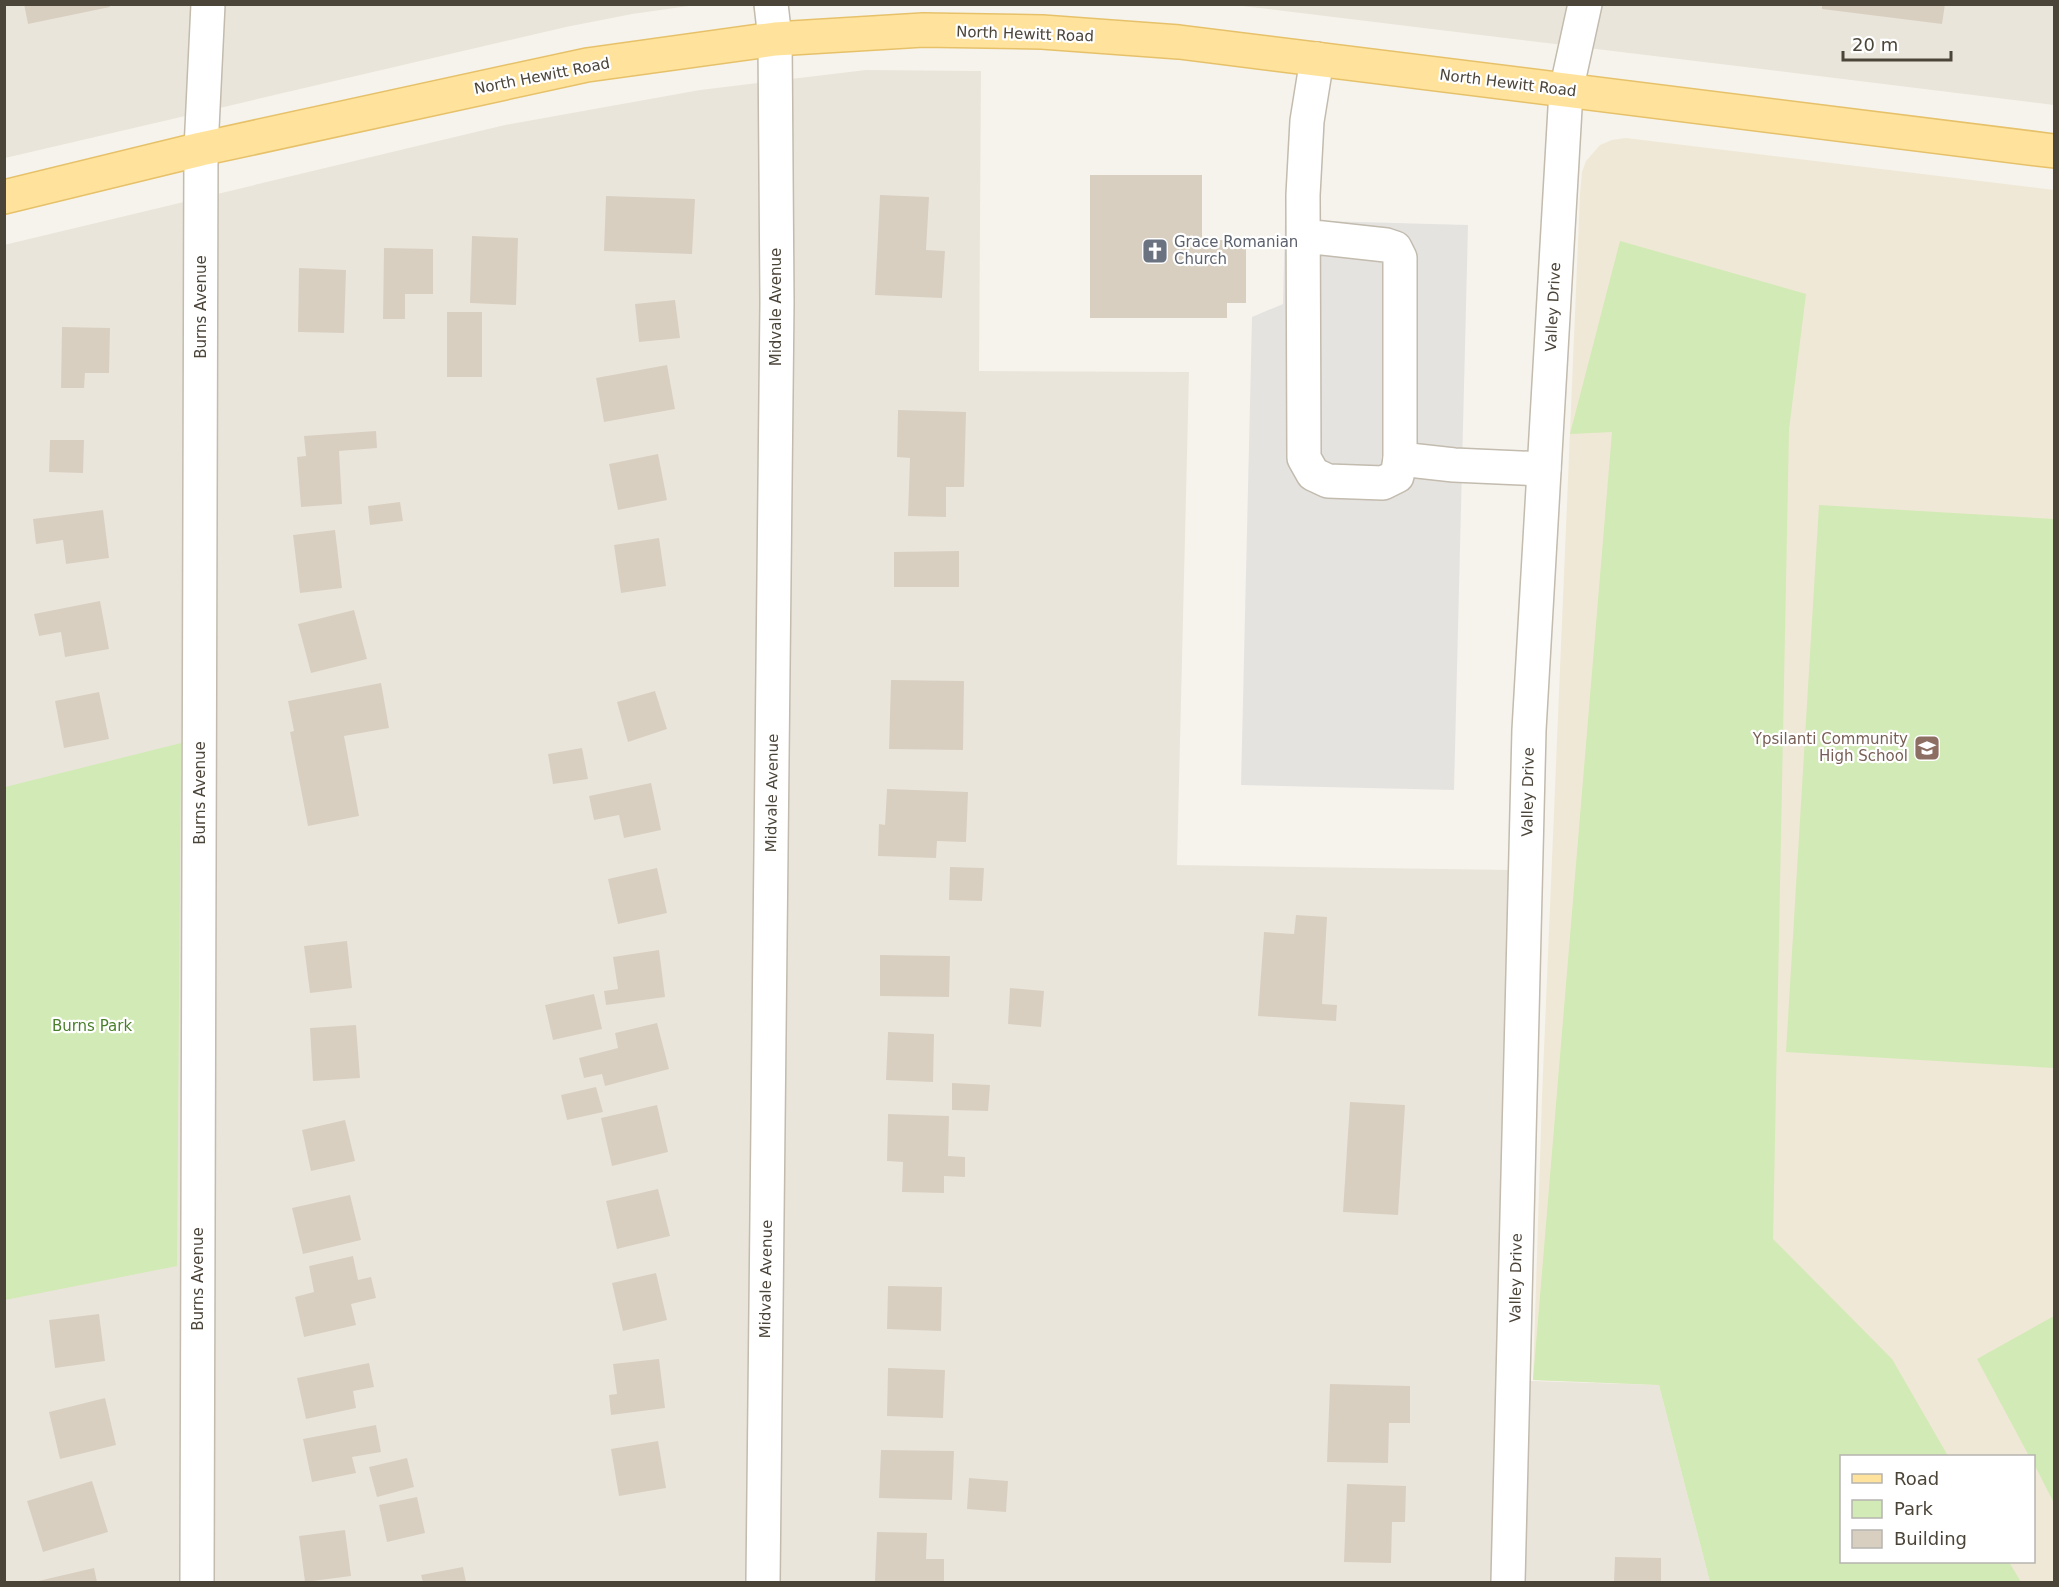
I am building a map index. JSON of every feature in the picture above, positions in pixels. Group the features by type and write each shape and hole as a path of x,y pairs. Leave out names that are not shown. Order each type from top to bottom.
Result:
{"main road":[{"name":"North Hewitt Road","path":"4,197 201,149 587,65 775,39 923,30 1042,32 1179,42 2055,151"}],"street":[{"name":"Burns Avenue","path":"197,1582 201,149 208,4"},
{"name":"Midvale Avenue","path":"763,1582 777,302 775,39 771,4"},
{"name":"Valley Drive","path":"1508,1582 1529,730 1566,91 1585,4"},
{"path":"1304,236 1386,245 1395,248 1400,258 1400,459 1397,476 1383,483 1328,481 1312,474 1304,458 1303,195 1307,121 1317,59"},
{"path":"1400,459 1454,465 1544,469"}],"shaded area":[{"path":"4,5 696,5 632,14 566,27 5,158"},
{"path":"1234,5 2054,5 2054,105 1770,70"},
{"path":"866,70 981,71 979,371 1189,372 1177,865 1512,870 1497,1380 1659,1385 1710,1582 5,1582 4,245 505,125 700,90"},
{"name":"Ypsilanti Community High School","path":"1626,138 2054,190 2054,1582 1710,1582 1659,1385 1533,1380 1542,1097 1580,194 1582,172 1586,161 1600,145"},
{"path":"1285,220 1468,225 1454,790 1241,785 1252,317 1283,304"}],"green space":[{"path":"1620,241 1806,294 1789,429 1773,1239 1892,1359 1947,1455 1840,1455 1840,1563 2010,1563 2021,1582 1710,1582 1659,1385 1533,1380 1612,432 1570,434"},
{"path":"1819,505 2054,519 2054,1068 1786,1052"},
{"name":"Burns Park","path":"181,743 177,1266 5,1300 5,787"},
{"path":"2054,1316 2054,1503 2035,1466 2035,1455 2028,1455 1977,1359"}],"building":[{"path":"24,4 109,4 110,7 28,24"},
{"path":"1822,4 1945,4 1942,24 1822,9"},
{"name":"Grace Romanian Church","path":"1090,175 1202,175 1202,240 1246,240 1246,303 1227,303 1227,318 1090,318"},
{"path":"880,195 929,197 926,250 945,251 942,298 875,295"},
{"path":"606,196 695,199 692,254 604,251"},
{"path":"472,236 518,238 516,305 470,303"},
{"path":"384,248 433,249 433,294 405,294 405,319 383,319"},
{"path":"299,268 346,270 344,333 298,332"},
{"path":"675,300 680,338 639,342 635,304"},
{"path":"447,312 482,312 482,377 447,377"},
{"path":"62,327 110,328 109,373 85,373 84,388 61,388"},
{"path":"667,365 675,409 604,422 596,378"},
{"path":"898,410 966,412 964,487 946,487 946,517 908,516 910,458 897,457"},
{"path":"376,431 377,448 339,451 342,504 301,507 297,457 306,456 304,436"},
{"path":"50,440 84,440 83,473 49,472"},
{"path":"658,454 667,500 618,510 609,464"},
{"path":"400,502 403,521 370,525 368,506"},
{"path":"103,510 109,558 66,564 63,540 36,544 33,519"},
{"path":"335,530 342,588 300,593 293,535"},
{"path":"659,538 666,586 621,593 614,545"},
{"path":"959,551 959,587 894,587 894,552"},
{"path":"100,601 109,649 65,657 61,632 39,636 34,614"},
{"path":"354,610 367,659 311,673 298,624"},
{"path":"891,680 964,681 963,750 889,749"},
{"path":"381,683 389,728 344,736 359,816 308,826 290,732 294,731 288,701"},
{"path":"655,691 667,729 628,742 617,702"},
{"path":"99,692 109,739 64,748 55,701"},
{"path":"582,748 588,779 553,784 548,754"},
{"path":"651,783 661,830 624,838 619,815 594,820 589,796"},
{"path":"887,789 968,792 966,842 937,841 936,858 878,856 879,824 885,825"},
{"path":"950,867 984,868 982,901 949,900"},
{"path":"657,868 667,913 618,924 608,879"},
{"path":"1296,915 1327,917 1322,1004 1337,1005 1336,1021 1258,1016 1264,932 1294,934"},
{"path":"347,941 352,988 310,993 304,946"},
{"path":"659,950 665,997 606,1005 604,991 618,989 613,957"},
{"path":"880,955 950,956 949,997 880,996"},
{"path":"1010,988 1044,991 1041,1027 1008,1024"},
{"path":"594,994 602,1029 553,1040 545,1005"},
{"path":"657,1023 669,1069 605,1086 602,1074 584,1078 579,1058 618,1048 615,1033"},
{"path":"356,1025 360,1078 313,1081 310,1028"},
{"path":"888,1032 934,1034 933,1082 886,1080"},
{"path":"952,1083 990,1085 988,1111 952,1110"},
{"path":"596,1087 603,1112 567,1120 561,1095"},
{"path":"1350,1102 1405,1105 1398,1215 1343,1212"},
{"path":"657,1105 668,1152 612,1166 601,1118"},
{"path":"888,1114 949,1116 948,1156 965,1157 965,1177 944,1176 944,1193 902,1192 903,1162 887,1161"},
{"path":"345,1120 355,1161 311,1171 302,1130"},
{"path":"658,1189 670,1236 617,1249 606,1201"},
{"path":"350,1195 361,1240 303,1254 292,1208"},
{"path":"353,1256 358,1280 371,1277 376,1298 351,1304 356,1325 304,1337 295,1297 314,1292 309,1266"},
{"path":"656,1273 667,1320 623,1331 612,1283"},
{"path":"888,1286 942,1287 941,1331 887,1329"},
{"path":"99,1314 105,1361 55,1368 49,1320"},
{"path":"659,1359 665,1408 611,1415 609,1395 617,1394 613,1364"},
{"path":"369,1363 374,1387 353,1391 356,1408 306,1419 297,1378"},
{"path":"888,1368 945,1370 943,1418 887,1416"},
{"path":"1330,1384 1410,1386 1410,1423 1389,1423 1388,1463 1327,1462"},
{"path":"105,1398 116,1445 60,1459 49,1412"},
{"path":"376,1425 381,1452 352,1457 356,1473 312,1482 303,1439"},
{"path":"658,1441 666,1488 619,1496 611,1449"},
{"path":"881,1450 954,1451 952,1500 879,1498"},
{"path":"407,1458 414,1487 377,1497 369,1467"},
{"path":"969,1478 1008,1481 1006,1512 967,1509"},
{"path":"92,1481 108,1532 43,1552 27,1501"},
{"path":"1347,1484 1406,1486 1405,1522 1392,1522 1391,1563 1344,1562"},
{"path":"417,1497 425,1533 387,1542 379,1505"},
{"path":"345,1530 351,1576 305,1582 299,1536"},
{"path":"877,1532 927,1533 926,1559 944,1559 944,1582 875,1581"},
{"path":"1615,1557 1661,1558 1661,1582 1614,1582"},
{"path":"463,1567 466,1582 423,1582 421,1575"},
{"path":"94,1568 97,1582 34,1582"}],"place":[{"name":"Grace Romanian Church","path":"1155,251"},
{"name":"Ypsilanti Community High School","path":"1927,748"}]}
